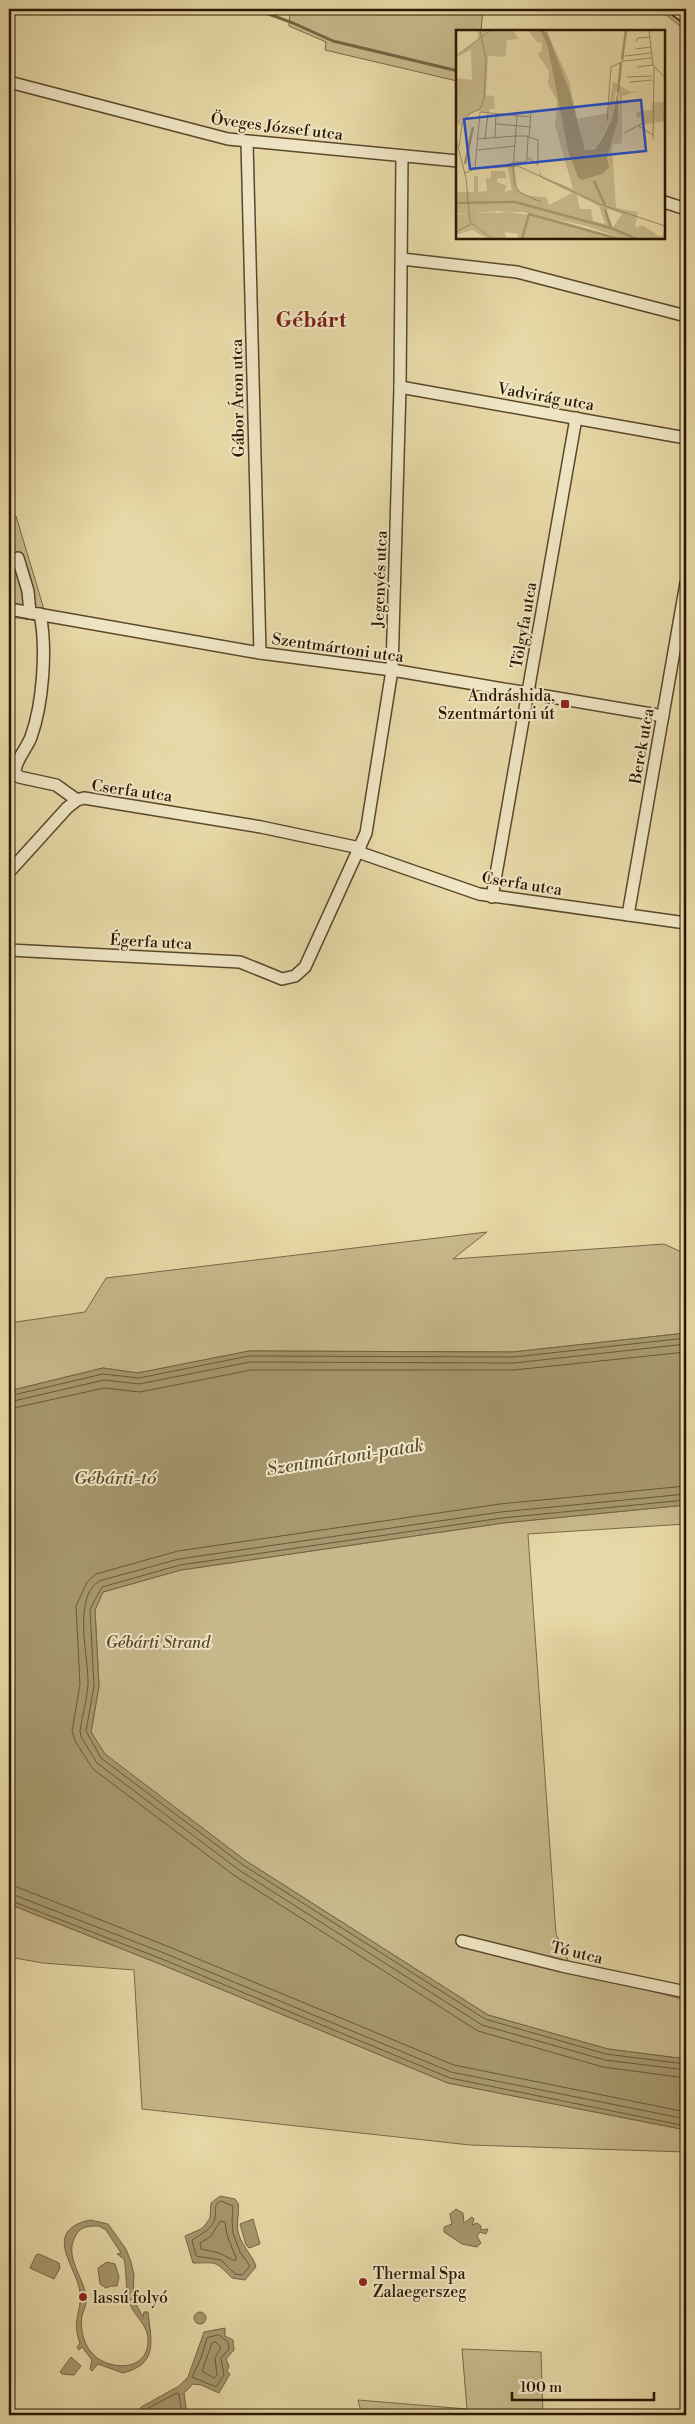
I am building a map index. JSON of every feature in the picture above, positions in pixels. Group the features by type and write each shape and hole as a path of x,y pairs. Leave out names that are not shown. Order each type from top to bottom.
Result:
{"main road":[{"path":"678,9 686,15"}],"street":[{"name":"Öveges József utca","path":"9,82 186,129 247,142 456,161"},
{"name":"Gábor Áron utca","path":"247,142 260,653"},
{"name":"Jegenyés utca","path":"289,979 305,967 359,850 368,824 392,670 400,387 402,156"},
{"path":"665,202 686,208"},
{"path":"402,259 517,272 686,316"},
{"name":"Vadvirág utca","path":"400,387 686,438"},
{"name":"Tölgyfa utca","path":"492,897 576,418"},
{"path":"18,558 35,613"},
{"name":"Berek utca","path":"628,915 686,583"},
{"name":"Szentmártoni utca","path":"9,609 260,653 392,670 663,716"},
{"name":"Cserfa utca","path":"35,613 44,651 40,688 33,730 15,772 18,777 56,785 76,800"},
{"name":"Cserfa utca","path":"9,872 76,800 96,798 290,833 359,850 469,891 492,897 686,923"},
{"name":"Égerfa utca","path":"9,950 240,962 277,978 289,979"},
{"name":"Tó utca","path":"462,1941 562,1966 686,1992"}],"green space":[{"path":"290,9 483,9 481,30 456,30 456,81 325,50 326,42 289,26"},
{"path":"659,9 686,9 686,31"},
{"path":"9,516 16,516 43,606 45,622 11,617 9,622"},
{"path":"487,1232 453,1259 664,1244 686,1254 686,1333 513,1352 249,1351 138,1373 103,1368 9,1391 9,1323 85,1312 106,1278"},
{"name":"Gébárti Strand","path":"686,1505 686,1524 528,1534 556,1934 573,1971 686,2000 686,2059 608,2049 488,2015 246,1861 104,1754 91,1732 99,1686 95,1610 103,1592 181,1570 503,1523"},
{"path":"9,1904 448,2083 686,2130 686,2152 470,2145 142,2109 134,1970 43,1963 9,1957"},
{"path":"462,2349 541,2352 543,2415 362,2415 358,2400 467,2409"}],"water":[{"name":"Gébárti-tó","path":"686,1333 686,1505 503,1523 181,1570 103,1592 95,1610 99,1686 91,1732 105,1754 246,1861 488,2015 608,2049 686,2059 686,2130 448,2083 9,1904 9,1391 103,1368 138,1373 249,1351 513,1352"},
{"path":"220,2196 235,2199 238,2203 237,2227 239,2235 256,2267 245,2280 232,2278 215,2264 193,2263 185,2236 201,2229 206,2224 210,2218 211,2203"},
{"path":"456,2209 463,2213 464,2223 472,2217 474,2219 472,2225 477,2223 481,2226 481,2230 488,2229 486,2234 480,2232 477,2236 481,2243 477,2247 462,2244 444,2232 444,2227 452,2224 450,2214"},
{"path":"253,2219 260,2244 249,2248 246,2245 240,2224"},
{"name":"lassú folyó","path":"90,2220 108,2224 126,2249 134,2275 133,2298 143,2317 144,2312 148,2312 151,2341 148,2357 143,2364 135,2369 123,2373 98,2364 92,2371 90,2369 92,2360 82,2347 79,2350 77,2347 80,2343 76,2328 80,2293 64,2241 67,2233 75,2225","holes":["99,2226 106,2230 121,2253 117,2254 124,2259 127,2293 130,2304 148,2336 146,2351 141,2359 134,2364 125,2366 106,2363 98,2358 88,2348 82,2330 81,2320 86,2297 73,2259 73,2243 76,2235 83,2228"]},
{"path":"39,2254 59,2263 60,2268 54,2279 30,2268 36,2255"},
{"path":"107,2262 115,2264 119,2277 117,2286 106,2288 100,2284 98,2268"},
{"path":"202,2312 205,2313 205,2323 198,2324 195,2323 194,2316 195,2313"},
{"path":"225,2328 225,2336 233,2340 234,2350 226,2359 229,2366 227,2371 230,2374 219,2393 201,2385 193,2384 184,2393 187,2415 138,2415 141,2407 179,2386 188,2377 204,2332"},
{"path":"71,2357 81,2366 74,2375 62,2374 60,2372"}],"waterway":[{"path":"255,9 333,41 456,71"}],"place":[{"name":"Andráshida, Szentmártoni út","path":"565,704"},
{"name":"Thermal Spa Zalaegerszeg","path":"363,2282"},
{"name":"lassú folyó","path":"83,2297"}],"district":[{"name":"Gébárt","path":"311,320"}],"water label":[{"name":"Szentmártoni-patak","path":"345,1457"}]}
